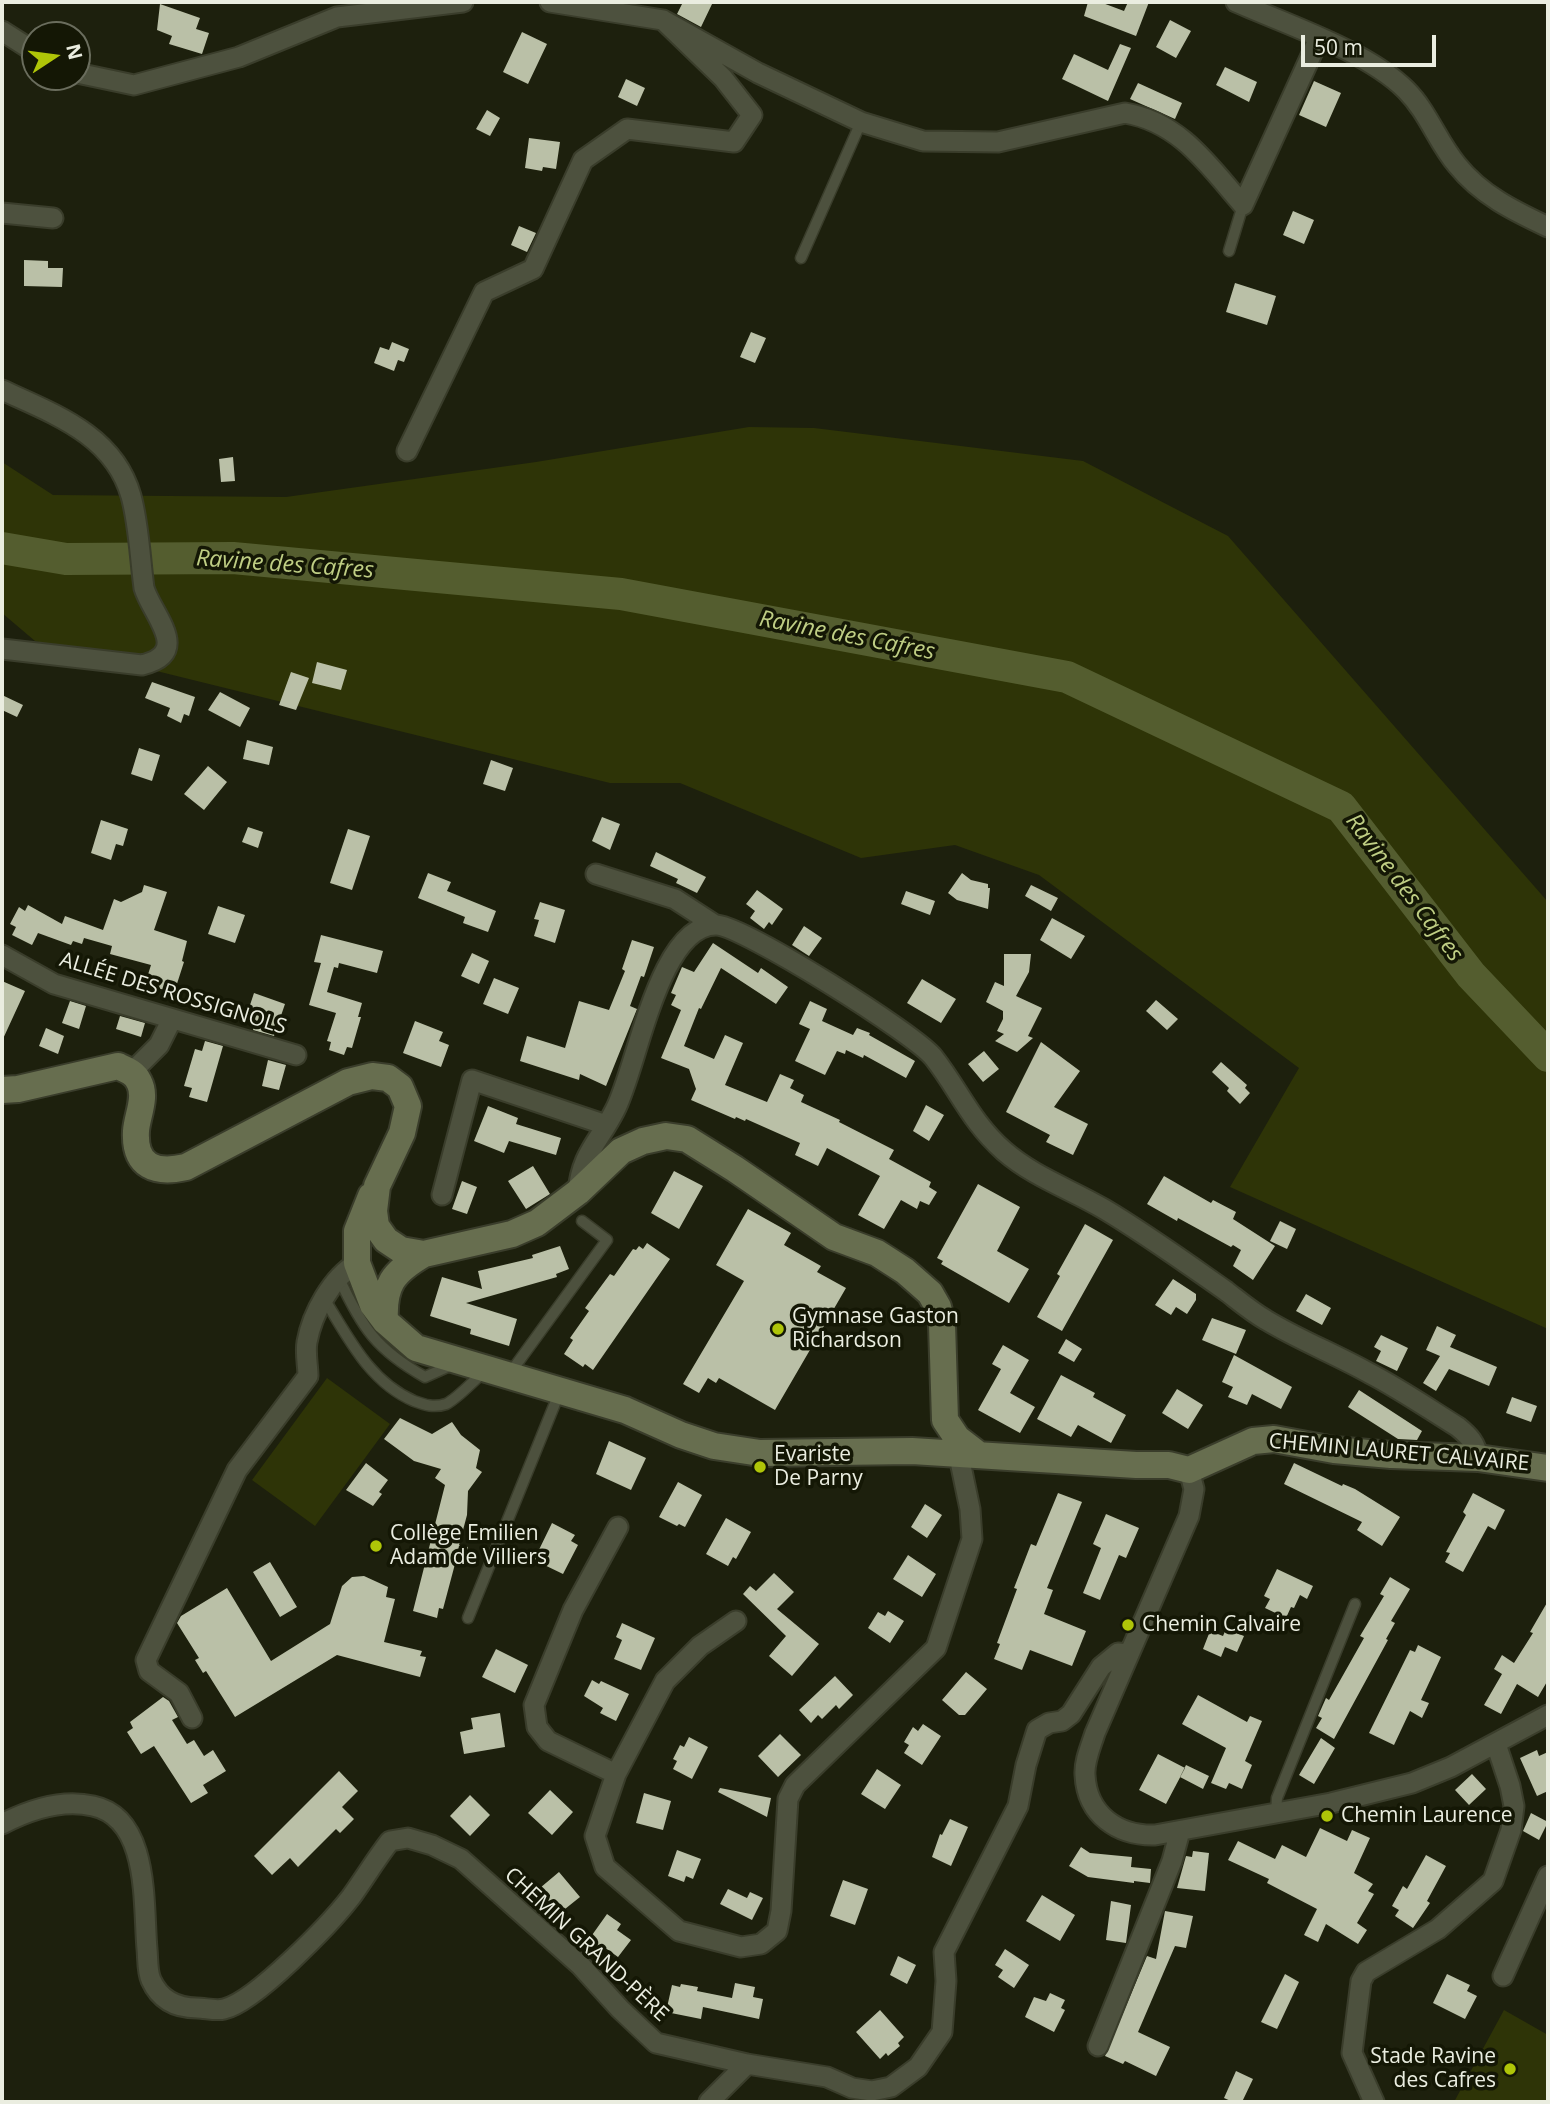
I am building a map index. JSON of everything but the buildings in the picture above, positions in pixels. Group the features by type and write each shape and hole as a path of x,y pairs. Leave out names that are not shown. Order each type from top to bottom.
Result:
{"main road":[{"path":"2,1090 18,1089 118,1066 132,1072 141,1084 141,1107 136,1131 138,1152 148,1165 166,1172 186,1167 348,1082 372,1076 388,1078 400,1087 408,1106 402,1133 368,1201 348,1271"},
{"path":"348,1271 412,1252 512,1234 537,1223 578,1192 621,1151 643,1141 666,1136 687,1139 736,1169 834,1237 877,1253 913,1287 930,1293 939,1307 942,1324 945,1420 936,1437 927,1445 912,1451"},
{"path":"377,1186 374,1211 376,1226 386,1240 412,1252"},
{"path":"385,1321 388,1284 412,1252"},
{"path":"348,1271 385,1321 416,1348 625,1410 681,1435 715,1446 760,1453 912,1451 1169,1465 1189,1470"},
{"path":"945,1420 970,1455"},
{"name":"CHEMIN LAURET CALVAIRE","path":"1189,1470 1253,1441 1274,1438 1334,1450 1478,1458 1548,1468"}],"street":[{"path":"91,76 134,85 239,57 337,17 463,2"},
{"path":"550,2 663,20 758,73 861,122 923,141 998,142 1125,113 1146,116 1184,138 1243,205 1319,38"},
{"path":"1240,2 1381,70 1397,82 1424,110 1456,164 1476,185 1503,205 1548,227"},
{"path":"407,451 484,292 533,269 583,160 627,129 734,142 752,115 723,78 663,20"},
{"path":"2,31 21,43"},
{"path":"2,213 53,219"},
{"path":"2,390 78,426 102,446 121,469 132,497 144,588 164,625 168,640 164,653 153,662 142,665 2,649"},
{"path":"596,874 676,900 715,925"},
{"path":"578,1192 580,1172 592,1146 616,1110 656,992 673,957 685,937 703,927 715,925 735,929 887,1021 933,1055 975,1121 1003,1150 1033,1173 1102,1208 1264,1319 1370,1373 1458,1427 1471,1438 1478,1458"},
{"name":"ALLÉE DES ROSSIGNOLS","path":"2,954 54,984 296,1055"},
{"path":"132,1072 159,1045 172,1019"},
{"path":"442,1195 472,1080 606,1125"},
{"path":"192,1718 179,1693 149,1671 146,1660 237,1470 309,1376 307,1344 313,1322 325,1300 348,1271"},
{"path":"736,1621 701,1646 665,1681 617,1774 595,1836 605,1867 679,1931 741,1947 761,1944 777,1931 781,1911 788,1799 795,1785 936,1648 972,1539 970,1510 961,1466 970,1455"},
{"path":"1189,1470 1195,1489 1189,1516 1087,1757 1085,1774 1089,1795 1099,1814 1123,1832 1139,1836 1180,1831 1331,1803 1412,1783 1451,1767 1548,1715"},
{"path":"617,1774 548,1741 537,1727 534,1705 573,1609 618,1527"},
{"name":"CHEMIN GRAND-PÈRE","path":"2,1824 15,1817 54,1805 82,1803 102,1808 116,1817 130,1832 139,1855 149,1978 161,1996 175,2005 224,2009 245,1998 327,1924 351,1897 390,1841 408,1838 432,1845 461,1859 582,1966 620,2009 656,2043 827,2077 852,2088 872,2091 891,2087 918,2067 942,2032 946,1981 944,1952 1018,1806 1026,1765 1037,1730 1049,1723 1062,1721 1071,1714 1101,1667 1118,1653 1129,1654"},
{"path":"1374,2102 1352,2053 1362,1981 1366,1972 1438,1929 1493,1881 1511,1830 1514,1806 1496,1744"},
{"path":"1098,2046 1172,1861 1180,1831"},
{"path":"1503,1976 1548,1876"},
{"path":"709,2102 747,2063"}],"lane":[{"path":"801,258 861,122"},
{"path":"1229,251 1243,205"},
{"path":"325,1300 357,1352 379,1378 411,1399 429,1406 447,1404 500,1372 513,1368 607,1240 582,1221"},
{"path":"348,1271 356,1315 375,1342 397,1362 425,1377 461,1361"},
{"path":"468,1618 560,1390"},
{"path":"1276,1814 1277,1798 1354,1604"}],"green space":[{"path":"749,427 814,428 1083,461 1228,536 1548,902 1548,1329 1230,1187 1299,1068 1039,875 955,845 861,858 680,783 610,783 35,641 2,613 2,462 53,495 286,497 536,462"},
{"path":"327,1378 390,1424 315,1526 252,1480"},
{"name":"Stade Ravine des Cafres","path":"1504,2010 1548,2035 1548,2102 1454,2102"}],"waterway":[{"name":"Ravine des Cafres","path":"2,548 66,559 233,558 621,594 1067,677 1341,807 1471,975 1548,1056"}],"place":[{"name":"Gymnase Gaston Richardson","path":"778,1329"},
{"name":"Evariste De Parny","path":"760,1467"},
{"name":"Collège Emilien Adam de Villiers","path":"376,1546"},
{"name":"Chemin Calvaire","path":"1128,1625"},
{"name":"Chemin Laurence","path":"1327,1816"},
{"name":"Stade Ravine des Cafres","path":"1510,2069"}]}
